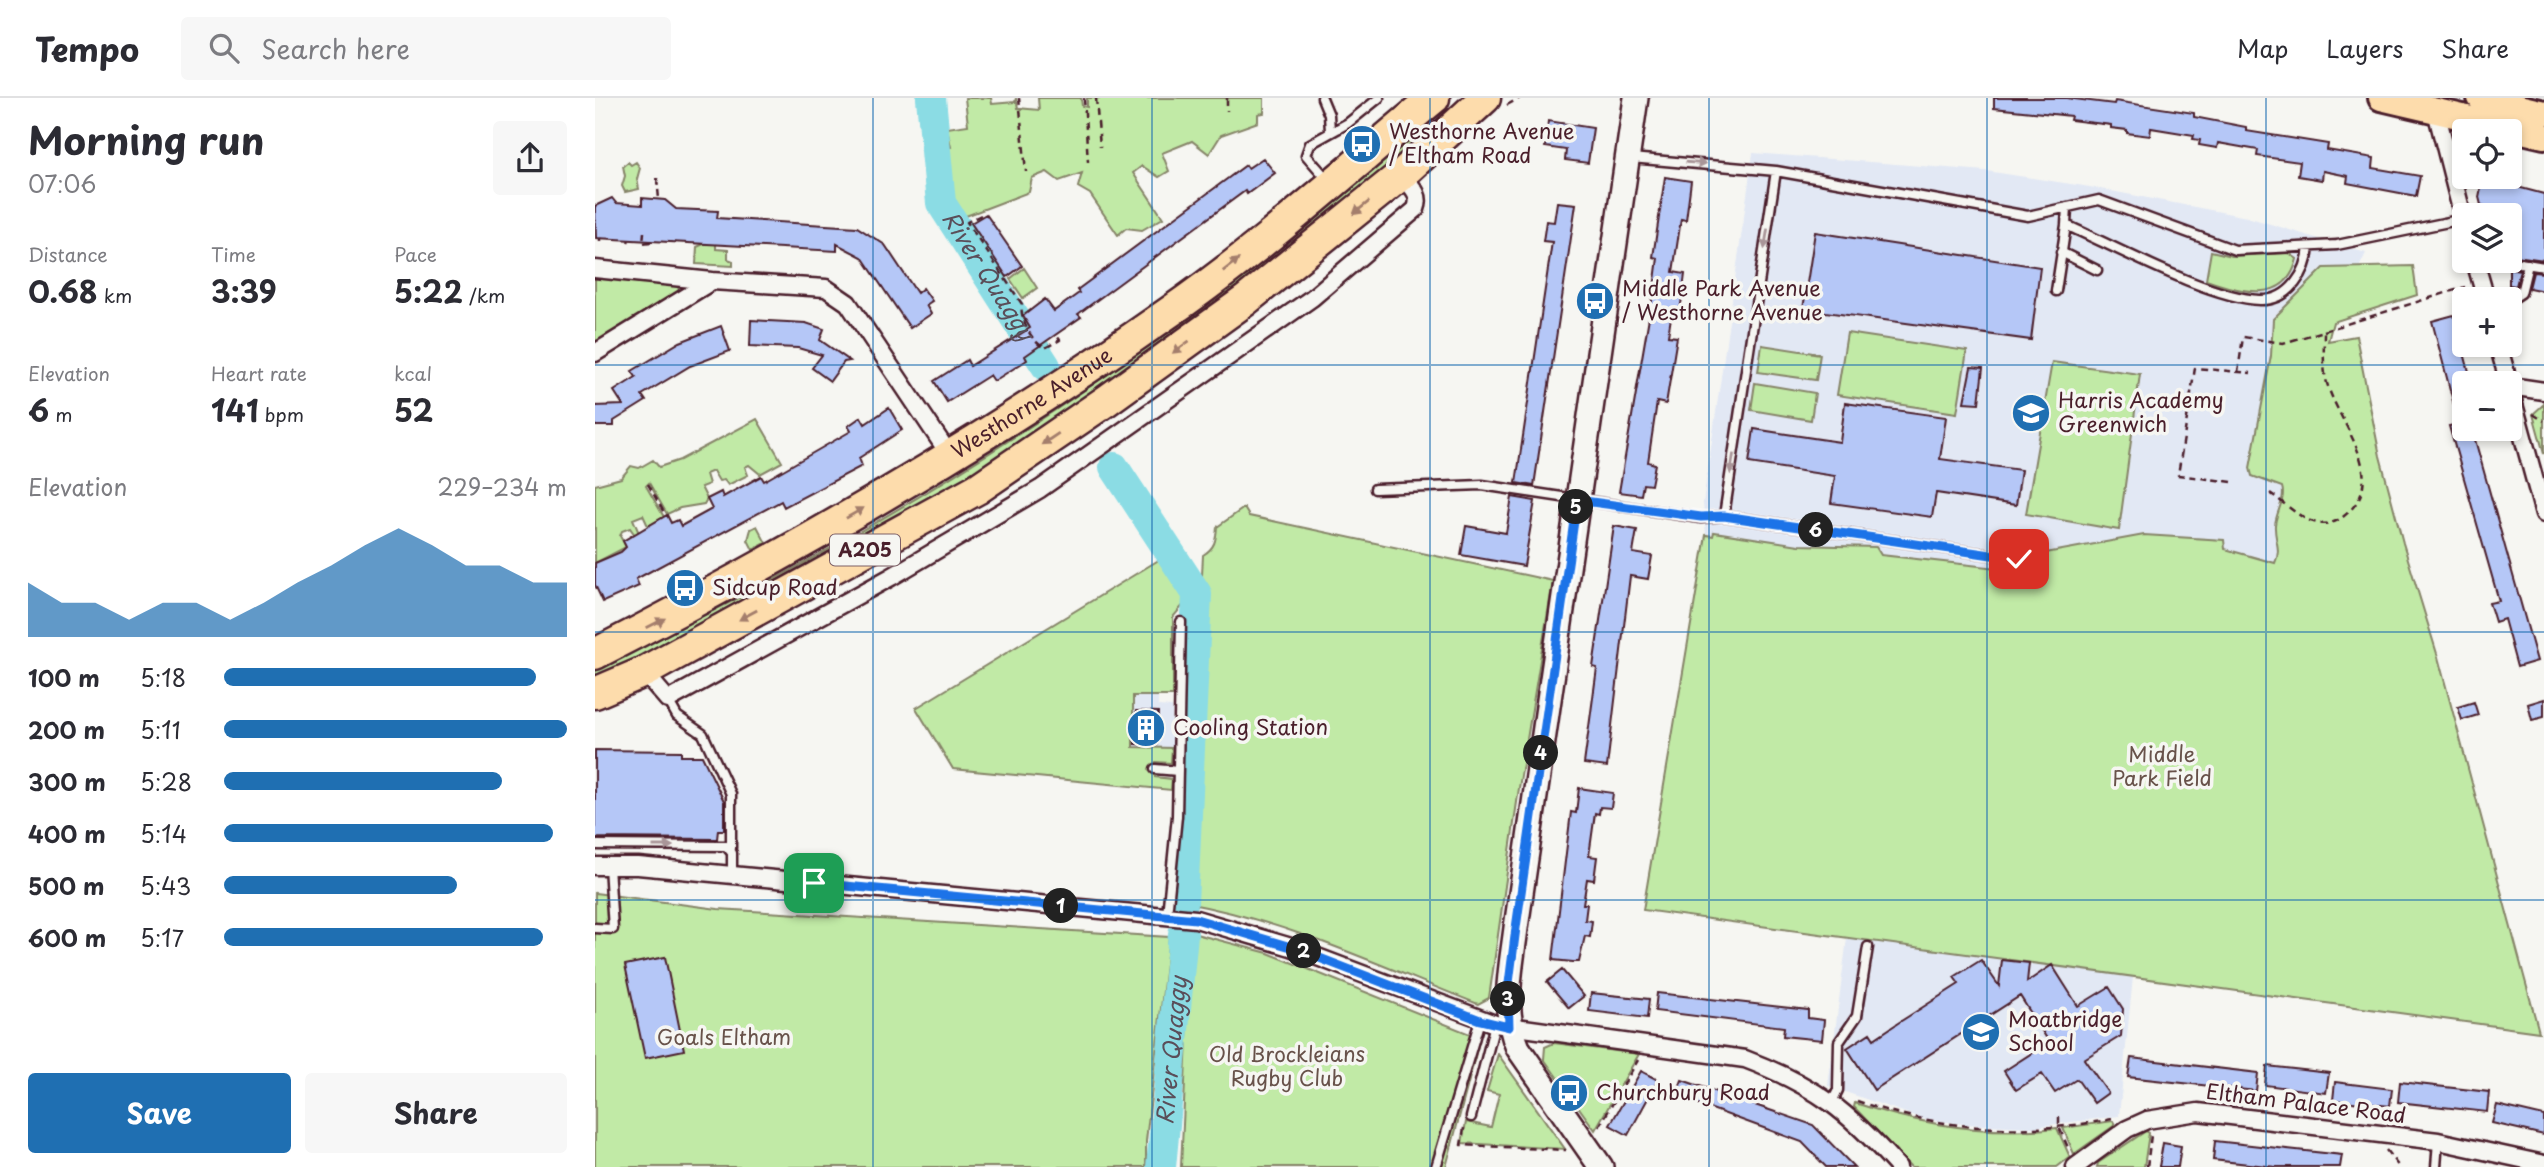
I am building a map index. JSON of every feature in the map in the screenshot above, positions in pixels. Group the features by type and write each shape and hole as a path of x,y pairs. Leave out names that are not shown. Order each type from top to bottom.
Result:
{"highway":[{"name":"Westhorne Avenue","path":"595,654 759,569 951,457 1173,310 1332,185 1434,98"},
{"name":"Westhorne Avenue","path":"595,693 644,672 977,489 1246,300 1407,180 1485,98"}],"main road":[{"path":"2381,98 2544,136"},
{"path":"2480,98 2544,113"}],"street":[{"path":"1495,1024 1508,991 1636,98"},
{"path":"2436,111 2460,203"},
{"path":"644,672 668,700 891,577 1039,489 1123,433 1312,298 1416,209 1419,201 1407,180"},
{"path":"595,269 712,281 826,288 842,296 951,457"},
{"path":"2478,273 2482,287"},
{"path":"595,353 712,281"},
{"path":"2522,387 2544,391"},
{"path":"2522,433 2544,514"},
{"path":"602,866 732,875 1196,919 1325,959 1495,1024 1745,1059 1783,1074 1832,1102 1864,1130 1898,1167"},
{"path":"1495,1024 1530,1067 1593,1155"},
{"name":"Eltham Palace Road","path":"2077,1166 2127,1129 2150,1119 2198,1112 2438,1141 2544,1164"}],"lane":[{"path":"1322,98 1329,115"},
{"path":"1330,131 1331,98"},
{"path":"1332,185 1306,155 1310,144 1348,123 1378,98"},
{"path":"1628,157 1776,171 2028,216 2099,200 2235,250 2337,245 2452,222"},
{"path":"1724,516 1776,171"},
{"path":"2056,291 2067,207"},
{"path":"2066,225 2217,291 2262,300 2284,293 2301,278 2309,247"},
{"path":"2061,252 2097,270"},
{"path":"2522,263 2544,267"},
{"path":"2522,289 2528,264"},
{"path":"1375,489 1482,485 1701,517 1724,516 2033,561"},
{"path":"1167,915 1177,816 1181,622"},
{"path":"668,700 677,716 703,734 731,794 732,875"},
{"path":"1155,769 1178,771"},
{"path":"595,845 731,848"},
{"path":"595,928 613,929 602,866"},
{"path":"1832,1102 1838,1090 1839,1042 1857,1016 1868,947"},
{"path":"1471,1117 1495,1024"},
{"path":"1436,1167 1495,1024"},
{"path":"2436,1167 2438,1141"}],"path":[{"path":"1019,98 1026,172"},
{"path":"1084,98 1088,162"},
{"path":"1096,98 1100,147"},
{"path":"1227,98 1227,111"},
{"path":"657,178 659,199"},
{"path":"981,215 967,222 1022,304 1021,314 1026,325 1042,347 1048,348 1060,340 1057,336"},
{"path":"644,232 643,243 651,242"},
{"path":"2238,372 2243,337 2283,342 2481,282"},
{"path":"2270,493 2304,519 2327,524 2341,519 2354,508 2360,496 2362,458 2325,375 2324,331"},
{"path":"2232,482 2178,475 2195,368 2251,373"},
{"path":"2533,414 2544,421"},
{"path":"649,484 666,516"},
{"path":"1471,1117 1466,1116 1461,1145 1593,1155 1643,1051"},
{"path":"1832,1102 1852,1100 1922,1121 2012,1129 2112,1119 2150,1119 2147,1167"},
{"path":"2059,1117 2059,1126 2077,1166"}],"shaded area":[{"name":"Harris Academy Greenwich","path":"1753,153 1986,171 2090,187 2247,217 2366,253 2329,331 2328,371 2363,592 2150,554 2033,572 1706,535 1703,503"},
{"path":"1133,696 1158,696 1158,706 1172,707 1172,748 1133,747"},
{"name":"Moatbridge School","path":"1847,938 2133,977 2119,1116 2033,1127 1964,1124 1923,1119 1828,1086"}],"green space":[{"path":"965,98 991,98 992,104 1015,102 1016,98 1018,108 1039,110 1038,98 1081,98 1082,106 1087,107 1087,98 1264,98 1264,113 1258,114 1258,122 1221,135 1209,154 1192,141 1162,153 1169,171 1159,177 1142,166 1133,173 1163,218 1142,230 1126,228 1118,235 1090,194 1078,187 1082,173 1059,181 1047,172 1032,178 1029,192 958,219 947,202 936,99 944,148 951,147 947,128 968,125"},
{"path":"1415,134 1424,143 1314,235 1152,352 987,465 813,572 595,682 595,667 673,631 828,550 1052,412 1223,292"},
{"path":"628,162 631,165 636,162 640,168 637,179 639,189 625,192 622,186 625,176 623,166"},
{"path":"716,243 716,249 728,250 728,259 733,261 733,266 696,264 697,247"},
{"path":"2211,251 2232,256 2289,253 2297,259 2291,274 2283,283 2272,289 2247,291 2206,280"},
{"name":"Middle Park Field","path":"2413,266 2417,295 2333,322 2328,341 2356,336 2380,456 2438,657 2539,1032 1643,910 1706,535 1713,536 1714,532 1799,545 1876,547 1881,555 2033,572 2043,570 2040,554 2144,535 2224,540 2225,549 2275,563 2278,549 2275,525 2283,496 2282,487 2252,476 2250,468 2271,356 2273,319 2324,268"},
{"path":"1024,268 1037,288 1023,298 1010,279"},
{"path":"595,277 678,285 679,291 595,343"},
{"path":"1847,333 1967,351 1957,413 1837,395"},
{"path":"1762,345 1820,354 1816,380 1758,372"},
{"path":"2052,362 2140,374 2119,530 2026,514"},
{"path":"1755,383 1815,393 1811,420 1751,410"},
{"path":"2544,404 2544,454 2533,414"},
{"path":"757,419 782,462 760,474 749,465 745,467 748,475 728,485 724,480 719,481 713,471 706,474 709,484 701,487 707,499 704,504 680,508 667,514 649,483 646,486 664,517 648,526 643,515 633,519 639,533 635,535 630,528 622,531 620,536 626,547 595,563 595,485 621,478 631,466 639,468 653,460 659,467 680,460"},
{"path":"1244,508 1249,516 1553,581 1519,788 1489,998 1478,1004 1298,933 1224,911 1186,903 1203,555 1214,543 1217,527"},
{"path":"757,526 766,543 753,550 748,540 751,529"},
{"path":"1162,558 1191,596 1173,617 1173,696 1133,696 1133,747 1172,748 1171,763 1156,762 1155,777 1172,779 1171,790 953,769 916,708"},
{"name":"Goals Eltham","path":"595,893 718,909 1169,937 1146,1141 1146,1167 595,1167"},
{"name":"Old Brockleians Rugby Club","path":"1192,933 1268,953 1480,1038 1446,1167 1181,1167"},
{"path":"1554,1043 1639,1054 1595,1130 1544,1059 1545,1047"},
{"path":"1498,1054 1565,1149 1462,1143 1466,1122 1491,1127 1499,1094 1487,1091"},
{"path":"1855,1103 1955,1127 2006,1131 2057,1128 2070,1157 2057,1167 1911,1167 1854,1107"},
{"path":"2113,1121 2115,1125 2074,1154 2063,1128"},
{"path":"2146,1131 2149,1133 2144,1167 2097,1167 2098,1163"}],"building":[{"path":"1994,98 2066,98 2114,104 2115,101 2194,113 2194,117 2246,127 2246,131 2328,144 2327,150 2374,158 2373,168 2420,176 2416,196 2347,183 2348,176 2323,171 2322,180 2298,176 2300,162 2257,156 2258,150 2218,143 2217,148 2199,145 2200,140 2193,139 2194,135 2151,128 2150,136 2127,133 2127,130 2111,128 2111,125 2070,120 2071,116 1994,108"},
{"path":"1548,121 1593,128 1588,163 1565,160 1566,150 1545,147"},
{"path":"1263,158 1275,173 1247,194 1245,191 1078,314 1081,317 1025,356 1027,360 994,381 990,375 947,402 934,381 967,360 970,366 1030,328 1023,316 1045,299 1054,311 1079,293 1077,290 1246,165 1248,168"},
{"path":"1665,177 1691,181 1686,220 1681,219 1673,272 1685,274 1680,312 1672,311 1668,336 1677,337 1666,404 1657,402 1648,462 1655,464 1651,485 1643,484 1641,495 1619,492 1654,288 1658,258 1653,257"},
{"path":"2522,188 2544,194 2544,260 2522,257 2522,203 2480,203 2481,189"},
{"path":"612,198 616,203 642,205 642,198 665,200 676,209 718,211 717,218 857,227 885,245 917,293 923,288 932,301 926,305 931,314 910,328 862,257 837,244 837,251 596,238 595,206"},
{"path":"1557,202 1576,204 1534,486 1516,483 1552,242 1543,241 1546,221 1554,222"},
{"path":"986,214 1022,266 1007,277 971,223"},
{"path":"1815,232 2040,267 2031,340 1803,309"},
{"path":"2533,272 2544,273 2544,291 2529,288"},
{"path":"2509,273 2519,273 2516,286 2509,285"},
{"path":"2452,316 2452,357 2465,357 2469,371 2452,371 2452,397 2432,321"},
{"path":"751,320 806,323 824,329 820,340 850,361 844,362 830,381 812,368 822,355 798,348 750,346"},
{"path":"721,326 730,351 690,366 642,395 646,401 614,421 614,426 595,426 595,406 623,405 614,391 636,377 632,371 680,342"},
{"path":"1971,367 1983,368 1979,403 1964,402"},
{"path":"1845,403 1946,417 1940,459 2021,470 2016,505 1936,493 1932,517 1831,503 1835,476 1749,463 1754,429 1840,442"},
{"path":"889,408 902,430 859,458 862,466 784,507 781,501 636,579 639,586 603,602 595,585 595,563 621,552 626,547 623,541 667,515 671,523 678,520 681,526 712,509 707,499 721,492 723,497 761,476 764,481 851,431 848,426 861,417 865,424"},
{"path":"2453,441 2475,441 2537,661 2517,667 2504,619 2495,622 2489,603 2499,601"},
{"path":"1512,497 1535,501 1524,566 1461,555 1466,526 1506,533"},
{"path":"1614,526 1637,530 1633,553 1652,556 1648,579 1630,576 1607,767 1584,764 1597,668 1593,667"},
{"path":"2544,699 2544,717 2532,720 2528,704"},
{"path":"2474,702 2478,715 2462,720 2458,707"},
{"name":"Cooling Station","path":"1136,711 1158,712 1157,745 1135,744"},
{"path":"595,750 681,751 681,756 702,756 724,801 724,830 718,830 717,839 595,838"},
{"path":"1579,788 1613,793 1611,808 1600,807 1599,814 1595,813 1589,856 1597,857 1594,880 1587,879 1583,904 1587,904 1585,920 1592,921 1590,937 1585,936 1579,962 1573,962 1553,960 1571,812 1576,813"},
{"path":"665,957 684,1050 645,1058 625,965"},
{"path":"1981,960 1999,986 2002,960 2029,963 2027,982 2052,965 2078,1006 2109,987 2123,1009 2121,1036 2084,1059 2108,1093 2094,1103 2077,1079 2055,1093 2042,1074 2016,1090 2004,1071 2049,1042 2020,996 1874,1090 1847,1048 1870,1033 1874,1039 1959,984 1954,977"},
{"path":"1562,970 1584,996 1569,1008 1547,982"},
{"path":"1591,993 1649,999 1647,1018 1589,1011"},
{"path":"1657,993 1808,1010 1808,1018 1824,1020 1822,1040 1783,1036 1784,1027 1655,1011"},
{"path":"2131,1058 2258,1073 2256,1091 2128,1077"},
{"path":"2267,1066 2329,1073 2326,1093 2265,1085"},
{"path":"1641,1071 1658,1080 1628,1135 1610,1125"},
{"path":"1682,1080 1813,1125 1854,1167 1826,1167 1802,1142 1676,1096"},
{"path":"2335,1082 2392,1089 2390,1106 2333,1100"},
{"path":"2400,1082 2489,1092 2487,1112 2398,1102"},
{"path":"2497,1105 2544,1116 2544,1135 2492,1123"},
{"path":"2215,1141 2342,1155 2340,1167 2276,1167 2213,1160"},
{"path":"2163,1143 2181,1146 2178,1167 2159,1167"}],"waterway":[{"name":"River Quaggy","path":"931,98 941,203 1046,366"},
{"name":"River Quaggy","path":"1114,467 1197,594 1183,903"},
{"name":"River Quaggy","path":"1161,1167 1183,934"}],"place":[{"name":"Westhorne Avenue / Eltham Road","path":"1362,144"},
{"name":"Middle Park Avenue / Westhorne Avenue","path":"1595,301"},
{"name":"Harris Academy Greenwich","path":"2031,413"},
{"name":"Sidcup Road","path":"685,588"},
{"name":"Cooling Station","path":"1146,728"},
{"name":"Moatbridge School","path":"1981,1032"},
{"name":"Churchbury Road","path":"1569,1093"}],"route":[{"path":"814,883 1196,919 1291,947 1480,1020 1509,1027 1508,991 1516,928 1577,500 1701,517 1724,516 2019,559"}]}
